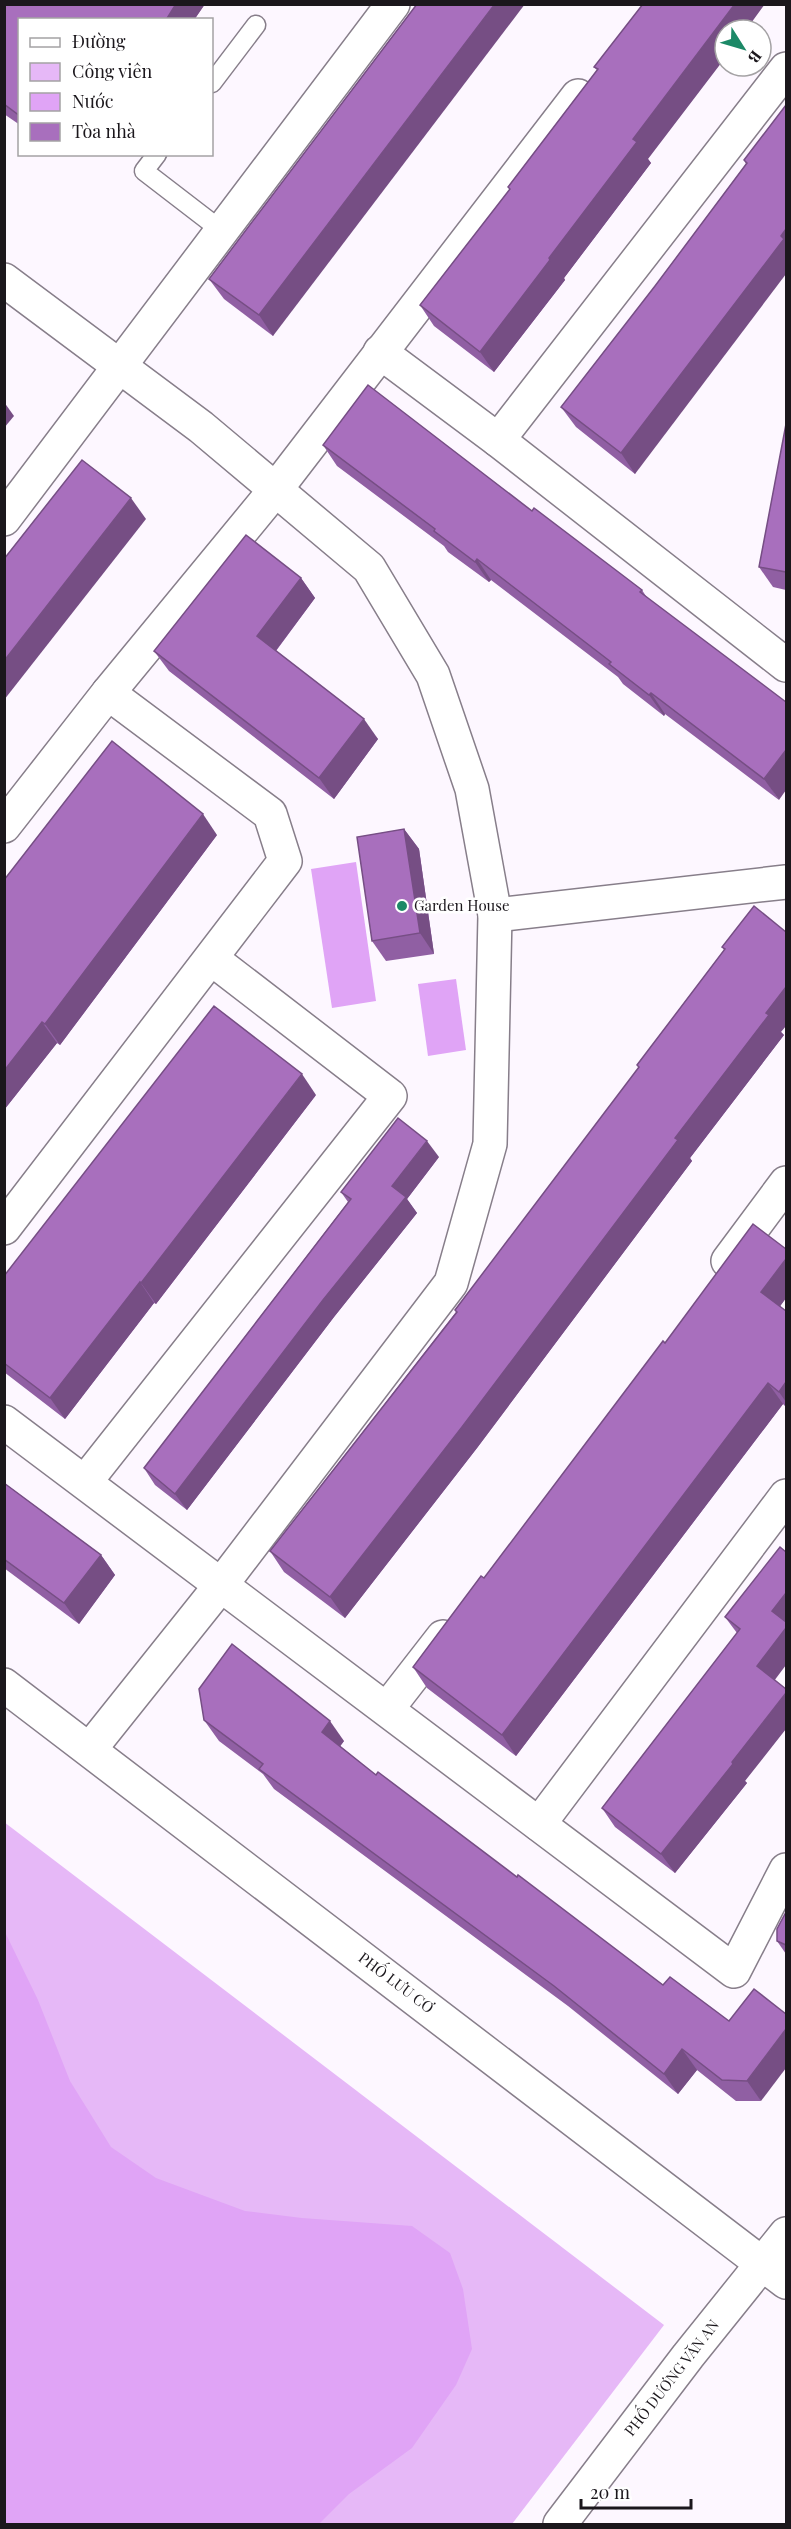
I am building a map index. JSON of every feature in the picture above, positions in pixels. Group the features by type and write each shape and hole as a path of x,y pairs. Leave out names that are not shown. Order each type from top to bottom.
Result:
{"street":[{"path":"4,519 393,4"},
{"path":"4,826 108,693 276,489 600,68"},
{"path":"498,440 786,69"},
{"path":"4,280 201,427 369,568 432,675 472,789 495,915 490,1144 451,1283 221,1585 90,1749"},
{"path":"380,352 498,440 786,665"},
{"path":"4,1228 285,861 270,814 108,693"},
{"path":"495,915 786,882"},
{"path":"85,1482 390,1096 212,959"},
{"path":"707,1288 786,1183"},
{"path":"4,1422 734,1971 786,1870"},
{"path":"539,1824 786,1496"},
{"path":"387,1709 463,1611"},
{"name":"PHỐ LƯU CƠ","path":"4,1685 775,2273"},
{"name":"PHỐ DƯƠNG VĂN AN","path":"560,2524 688,2356 775,2273 786,2234"}],"lane":[{"path":"213,82 256,25"},
{"path":"155,156 144,171 222,231"}],"green space":[{"path":"4,1822 664,2325 512,2524 5,2524"}],"water":[{"path":"356,862 376,1001 332,1008 311,869"},
{"path":"456,979 466,1050 428,1056 418,984"},
{"path":"4,1930 38,2000 70,2081 111,2147 156,2178 245,2211 302,2218 412,2226 450,2253 463,2289 472,2349 456,2385 412,2448 349,2494 319,2524 5,2524"}],"building":[{"path":"4,4 176,4 167,18 18,18 18,114 4,104"},
{"path":"417,4 495,4 259,315 209,279"},
{"path":"643,4 735,4 724,18 713,18 713,33 633,139 637,142 480,352 420,305 510,189 508,187 598,69 594,67"},
{"path":"786,105 786,229 781,236 784,239 621,453 561,407 747,163 744,160"},
{"path":"368,385 532,511 534,508 642,590 640,592 786,702 786,750 764,779 651,693 649,695 609,664 611,662 477,559 475,562 323,445"},
{"path":"786,424 786,572 759,567"},
{"path":"82,460 131,498 4,661 4,559"},
{"path":"246,535 301,578 257,636 364,719 319,778 154,651"},
{"path":"112,741 203,814 45,1024 42,1022 4,1071 4,880"},
{"name":"Garden House","path":"404,829 420,933 372,941 357,837"},
{"path":"754,906 786,932 786,987 766,1013 769,1015 675,1138 678,1140 462,1427 330,1597 270,1551 457,1312 455,1310 639,1067 637,1065 725,949 722,947"},
{"path":"214,1006 302,1074 50,1398 4,1363 4,1276"},
{"path":"398,1118 427,1141 392,1186 406,1197 323,1300 175,1494 144,1468 351,1199 341,1192"},
{"path":"753,1224 786,1249 786,1259 761,1292 786,1311 786,1382 779,1392 768,1383 502,1735 413,1667 481,1576 484,1578 663,1341 665,1343"},
{"path":"4,1483 101,1555 64,1603 4,1559"},
{"path":"780,1547 786,1552 786,1593 772,1611 786,1622 786,1628 757,1666 786,1689 786,1693 661,1854 602,1808 740,1629 725,1617"},
{"path":"232,1644 330,1721 322,1732 376,1775 378,1772 663,1985 670,1977 729,2021 754,1989 786,2014 786,2029 747,2081 722,2080 682,2049 664,2074 554,1986 259,1769 263,1764 204,1720 199,1689"},
{"path":"786,1912 786,1945 777,1941 777,1929"}],"place":[{"name":"Garden House","path":"402,906"}]}
